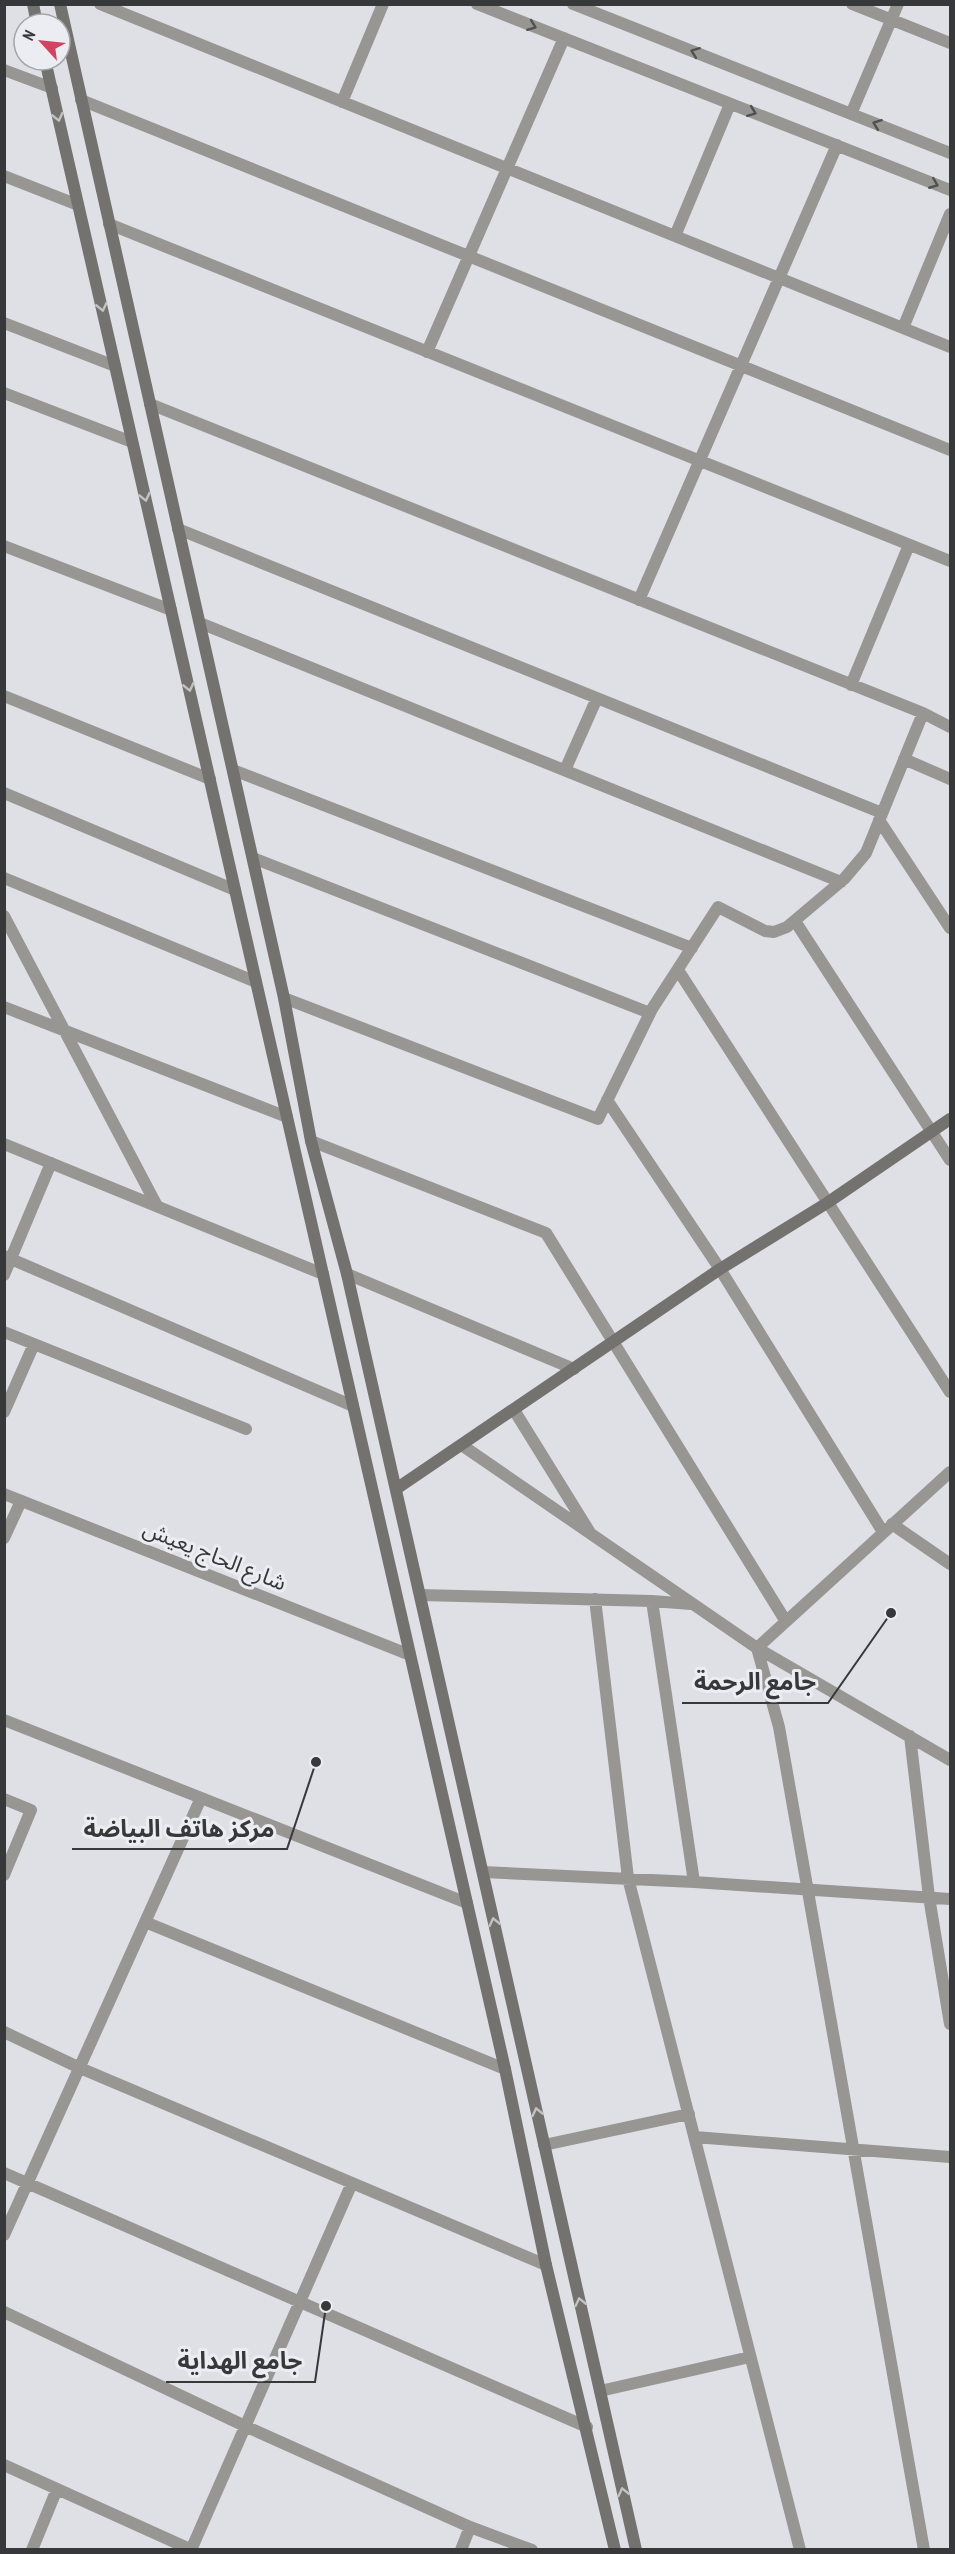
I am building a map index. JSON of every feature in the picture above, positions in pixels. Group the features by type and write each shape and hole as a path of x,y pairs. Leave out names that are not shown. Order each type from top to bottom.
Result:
{"main road":[{"path":"60,4 284,998 311,1141 347,1274 636,2550"},
{"path":"48,72 505,2069 546,2265 615,2550"},
{"path":"396,1489 463,1446 720,1269 827,1203 951,1119"}],"street":[{"path":"100,4 951,347"},
{"path":"342,102 383,4"},
{"path":"477,4 951,190"},
{"path":"573,4 951,153"},
{"path":"852,4 951,43"},
{"path":"851,114 898,4"},
{"path":"427,352 564,38"},
{"path":"4,70 52,88"},
{"path":"81,100 951,450"},
{"path":"675,236 730,104"},
{"path":"639,600 837,145"},
{"path":"4,176 78,205"},
{"path":"903,328 951,214"},
{"path":"109,224 951,561"},
{"path":"4,323 115,366"},
{"path":"4,393 132,442"},
{"path":"150,404 923,713 951,727"},
{"path":"178,528 597,698 881,817 951,928"},
{"path":"851,685 909,545"},
{"path":"4,546 171,610"},
{"path":"200,622 841,882"},
{"path":"4,696 210,778"},
{"path":"565,770 597,698"},
{"path":"284,998 598,1119 650,1013 718,907 765,931 787,927 841,882 866,853 923,713"},
{"path":"904,759 951,779"},
{"path":"233,770 692,948"},
{"path":"4,793 235,890"},
{"path":"253,858 650,1013"},
{"path":"4,878 256,982"},
{"path":"4,916 68,1032 156,1204"},
{"path":"795,921 951,1160"},
{"path":"678,970 951,1392"},
{"path":"4,1007 287,1117"},
{"path":"607,1100 720,1269 887,1528 951,1564"},
{"path":"311,1141 546,1233 785,1620"},
{"path":"4,1144 323,1274"},
{"path":"4,1275 8,1258 51,1163"},
{"path":"8,1258 353,1406"},
{"path":"347,1274 574,1369"},
{"path":"4,1332 246,1429"},
{"path":"4,1412 34,1344"},
{"path":"514,1410 591,1534"},
{"path":"463,1446 757,1648 951,1760"},
{"path":"757,1648 785,1620 951,1472"},
{"name":"شارع الحاج يعيش","path":"4,1494 410,1655"},
{"path":"4,1539 21,1501"},
{"path":"420,1595 652,1600 693,1605"},
{"path":"595,1599 628,1878 800,2550"},
{"path":"652,1600 694,1882"},
{"path":"757,1648 779,1728 924,2550"},
{"path":"4,1720 467,1903"},
{"path":"910,1736 929,1897 951,2024"},
{"path":"4,2235 201,1798"},
{"path":"4,1799 31,1810 4,1875"},
{"path":"483,1872 628,1878 951,1899"},
{"path":"145,1922 505,2069"},
{"path":"4,2032 80,2068 546,2265"},
{"path":"544,2145 688,2114"},
{"path":"694,2137 951,2157"},
{"path":"4,2173 587,2427"},
{"path":"4,2465 191,2550 301,2304 352,2183"},
{"path":"4,2312 247,2427 470,2527 532,2550"},
{"path":"600,2391 750,2357"},
{"path":"32,2550 57,2489"},
{"path":"461,2550 470,2527"}],"place":[{"name":"جامع الرحمة","path":"891,1613"},
{"name":"مركز هاتف البياضة","path":"316,1762"},
{"name":"جامع الهداية","path":"326,2306"}]}
